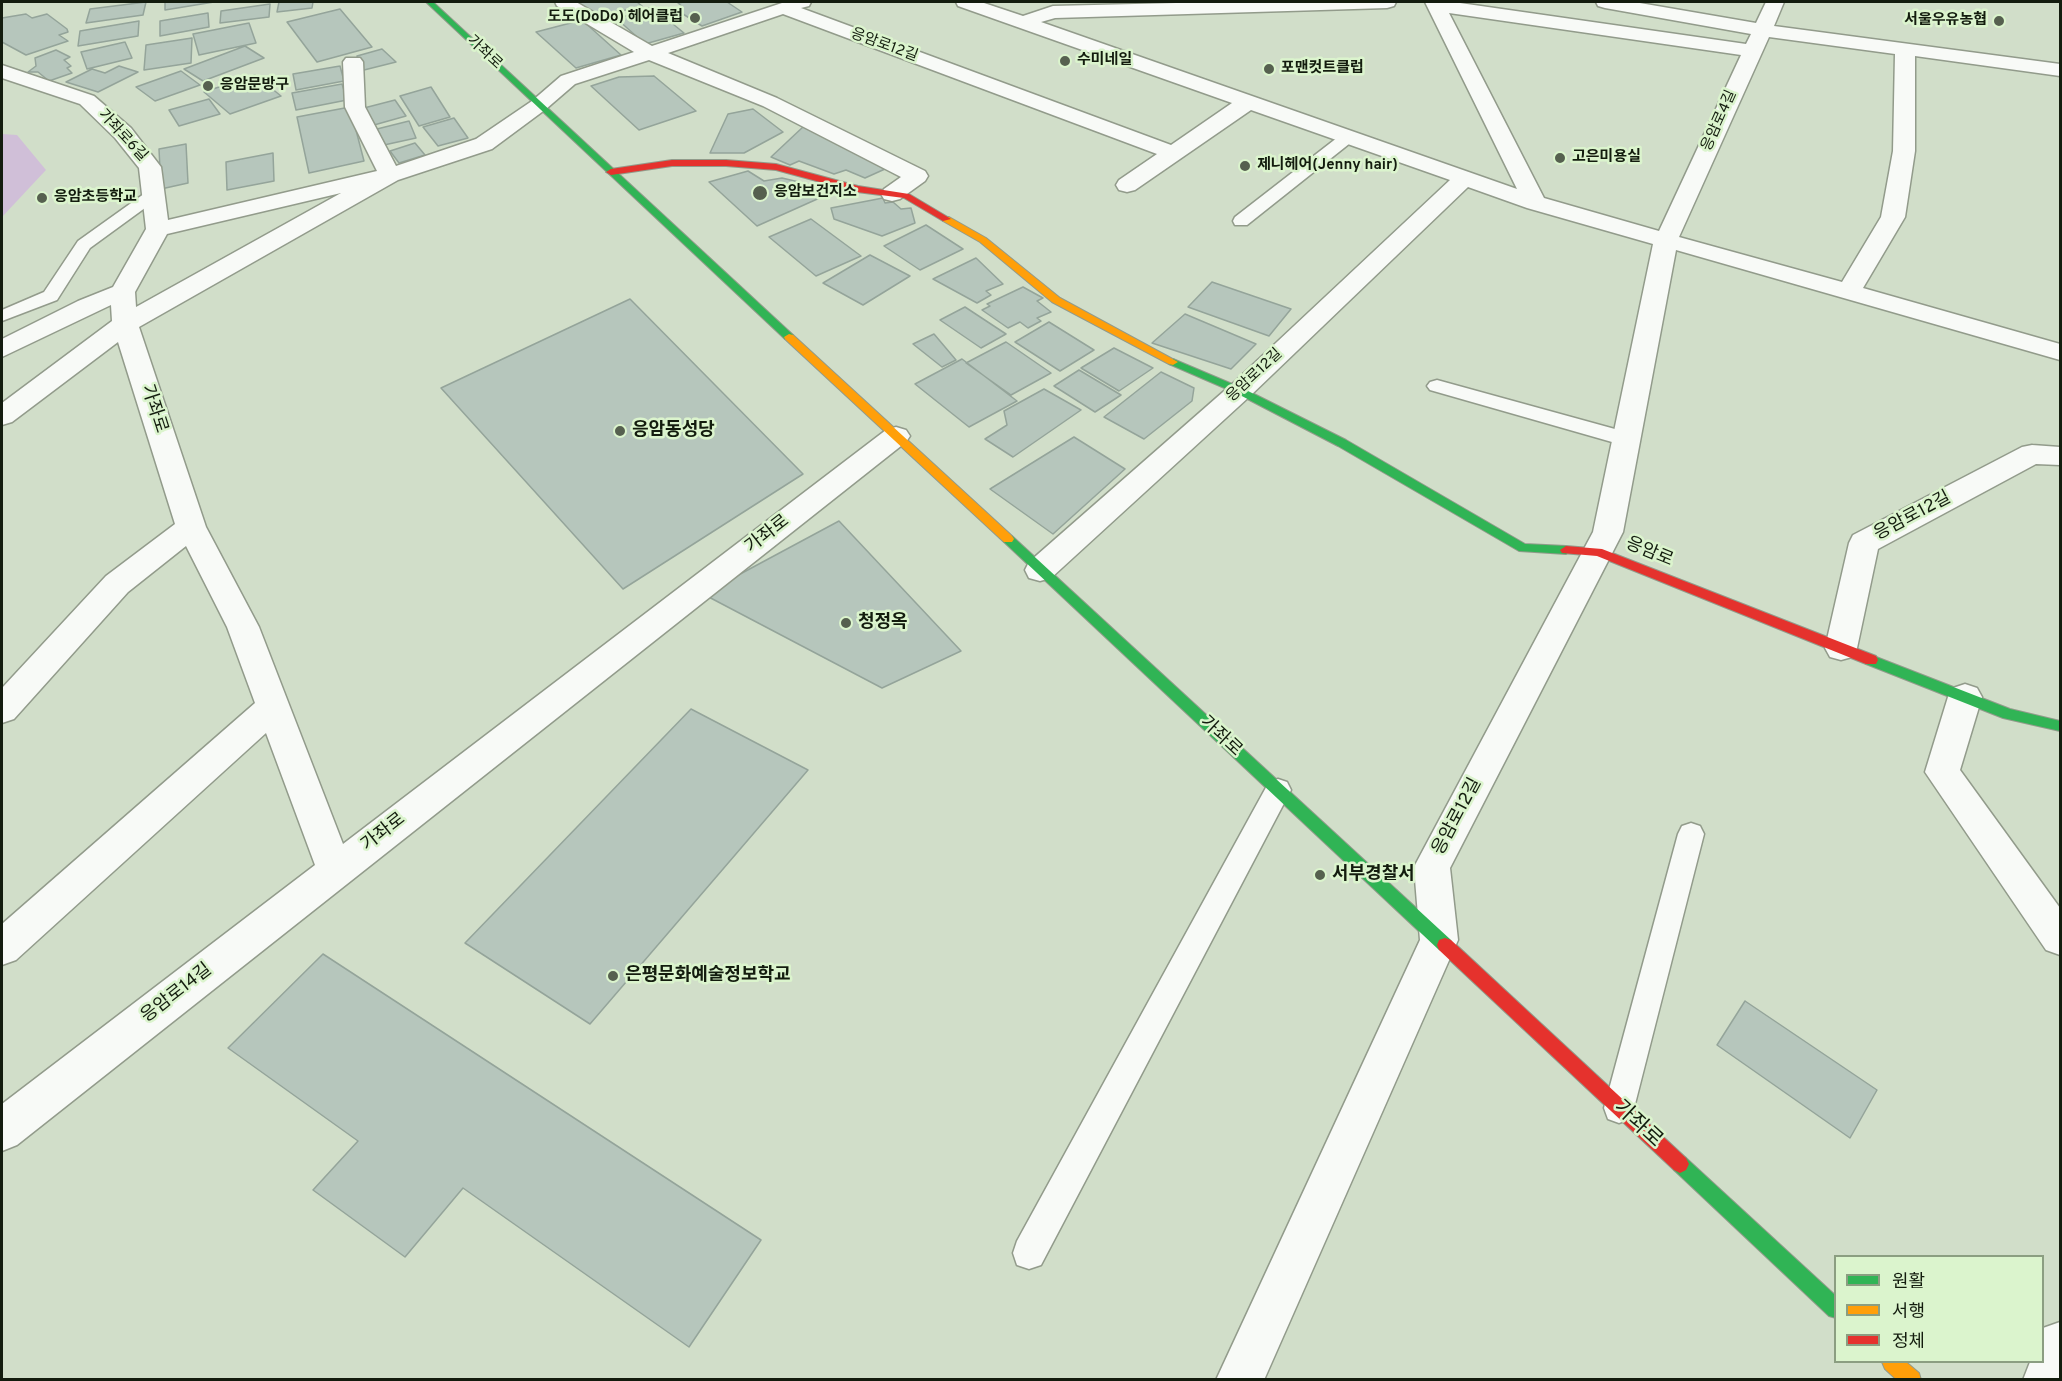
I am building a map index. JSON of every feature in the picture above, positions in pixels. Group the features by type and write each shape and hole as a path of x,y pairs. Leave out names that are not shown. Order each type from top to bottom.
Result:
{"main road":[{"name":"가좌로","path":"429,2 1834,1307"},
{"path":"611,172 672,163 776,166 857,189 906,196 983,240 1056,300 1153,353 1240,391"},
{"name":"응암로","path":"1240,391 1342,443 1523,548 1598,552 2008,714 2061,726"},
{"path":"1893,1363 1912,1380"}],"street":[{"path":"564,2 650,53 770,102 917,176 892,194"},
{"path":"965,2 1535,203 2061,352"},
{"path":"1024,22 1069,7 1387,2"},
{"path":"1435,2 1456,9 1752,51"},
{"path":"1435,2 1535,203"},
{"path":"1605,2 1762,30 2061,70"},
{"name":"응암로4길","path":"1666,240 1775,2"},
{"path":"125,324 123,292 158,229 390,175 484,144 539,105 568,80 650,53 749,12 792,5"},
{"name":"응암로12길","path":"792,5 1173,153"},
{"path":"1849,292 1893,217 1904,151 1905,50"},
{"path":"353,62 355,107 390,175"},
{"name":"가좌로6길","path":"2,71 87,100 123,133 150,167 158,229"},
{"path":"1127,185 1248,102"},
{"path":"2,416 125,324 390,175"},
{"name":"응암로12길","path":"1040,570 1240,391 1465,178"},
{"name":"응암로12길","path":"1439,940 1432,867 1608,532 1666,240"},
{"path":"2,349 87,306 123,292"},
{"name":"가좌로","path":"125,324 191,527 243,627 335,870 896,436"},
{"name":"응암로12길","path":"1841,648 1863,543 2031,454 2061,456"},
{"path":"2,710 117,584 191,527"},
{"path":"1965,697 1942,772 2061,938"},
{"path":"2,948 273,707"},
{"name":"응암로14길","path":"7,1115 335,870"},
{"path":"1240,1380 1439,940"},
{"path":"2048,1380 2061,1345"}],"lane":[{"path":"1241,221 1348,137"},
{"path":"2,316 51,296 84,245 154,194"},
{"path":"1437,386 1626,439"},
{"path":"1029,1253 1278,790"},
{"path":"1618,1108 1691,834"}],"shaded area":[{"path":"2,134 17,135 46,170 2,217"}],"building":[{"path":"146,2 143,15 86,23 90,9"},
{"path":"165,2 214,2 165,10"},
{"path":"279,2 313,2 312,8 277,12"},
{"path":"578,2 637,2 642,6 598,17"},
{"path":"727,2 742,12 702,26 675,9 683,7 678,3"},
{"path":"270,4 269,17 220,23 221,11"},
{"path":"652,7 684,33 645,44 617,19"},
{"path":"340,9 372,47 317,62 287,22"},
{"path":"208,13 209,27 160,36 160,21"},
{"path":"26,14 32,18 47,14 67,29 68,32 59,35 68,41 26,55 2,42 2,18"},
{"path":"582,20 621,55 576,68 536,32"},
{"path":"139,21 138,36 78,46 80,31"},
{"path":"249,23 256,43 199,55 193,34"},
{"path":"192,38 191,63 144,70 146,45"},
{"path":"125,42 132,58 87,69 81,52"},
{"path":"245,46 264,58 203,81 184,69"},
{"path":"382,49 396,62 360,71 357,56"},
{"path":"56,50 70,57 64,60 71,66 67,68 72,73 49,81 38,72 28,72 36,66 35,58"},
{"path":"119,66 138,72 98,92 66,82 92,69 105,73"},
{"path":"340,66 344,81 296,90 293,74"},
{"path":"181,71 200,85 155,101 136,87"},
{"path":"255,75 281,96 230,114 204,92"},
{"path":"654,76 696,111 639,130 591,86 619,77"},
{"path":"342,84 347,100 296,110 292,93"},
{"path":"431,87 450,117 419,126 400,96"},
{"path":"209,99 220,114 179,126 169,110"},
{"path":"395,100 406,116 374,125 364,108"},
{"path":"350,107 364,161 309,173 297,117"},
{"path":"753,109 783,132 744,153 710,153 728,114"},
{"path":"454,118 468,138 438,146 423,127"},
{"path":"409,121 416,138 384,145 377,129"},
{"path":"804,126 885,169 865,178 846,170 834,174 799,161 790,165 771,157"},
{"path":"415,143 425,155 399,163 390,151"},
{"path":"186,144 188,183 161,189 159,149"},
{"path":"273,153 274,181 227,190 226,162"},
{"path":"748,171 764,181 782,178 799,182 805,188 812,185 824,196 757,226 709,182"},
{"path":"883,198 885,203 893,202 901,209 911,208 915,223 882,236 834,219 831,208"},
{"path":"811,219 861,256 816,276 769,237"},
{"path":"926,225 963,249 920,270 884,246"},
{"path":"870,255 910,276 863,305 823,283"},
{"path":"976,258 1003,284 986,291 991,295 977,303 933,279"},
{"path":"1212,282 1291,309 1269,336 1188,307"},
{"path":"1023,287 1043,298 1037,301 1051,312 1037,318 1041,321 1028,328 1020,322 1008,328 982,310 990,306 987,304"},
{"name":"응암동성당","path":"630,299 803,474 623,589 441,388"},
{"path":"965,307 1006,334 981,348 940,320"},
{"path":"1185,314 1256,344 1231,369 1152,343"},
{"path":"1049,322 1094,350 1060,371 1015,342"},
{"path":"934,334 956,360 942,367 913,344"},
{"path":"1006,342 1051,373 1011,395 966,363"},
{"path":"1114,348 1153,368 1119,391 1081,368"},
{"path":"962,359 1017,401 969,427 915,384"},
{"path":"1079,370 1121,395 1095,412 1054,386"},
{"path":"1161,372 1194,388 1192,401 1144,439 1104,417"},
{"path":"1044,389 1081,410 1013,457 985,439 1007,425 1004,411"},
{"path":"1074,437 1125,469 1053,534 990,489"},
{"name":"청정옥","path":"839,521 961,651 882,688 703,594"},
{"path":"691,709 808,770 590,1024 465,943"},
{"path":"323,954 761,1240 689,1347 463,1188 405,1257 313,1190 358,1141 228,1048"},
{"path":"1745,1001 1877,1090 1850,1138 1717,1045"}],"traffic: fast":[{"path":"429,2 789,337"},
{"path":"1173,362 1240,391 1342,443 1523,548 1566,550"},
{"path":"1008,539 1445,945"},
{"path":"1871,660 2008,714 2060,726"},
{"path":"1680,1164 1834,1307"}],"traffic: slow":[{"path":"946,219 983,240 1056,300 1173,362"},
{"path":"789,337 1008,539"},
{"path":"1893,1363 1912,1380"}],"traffic: jam":[{"path":"611,172 672,163 726,163 776,167 857,189 906,196 946,219"},
{"path":"1566,550 1598,552 1871,660"},
{"path":"1445,945 1680,1164"}],"place":[{"name":"도도(DoDo) 헤어클럽","path":"695,18"},
{"name":"서울우유농협","path":"1999,21"},
{"name":"수미네일","path":"1065,61"},
{"name":"포맨컷트클럽","path":"1269,69"},
{"name":"응암문방구","path":"208,86"},
{"name":"고은미용실","path":"1560,158"},
{"name":"제니헤어(Jenny hair)","path":"1245,166"},
{"name":"응암보건지소","path":"760,193"},
{"name":"응암초등학교","path":"42,198"},
{"name":"응암동성당","path":"620,431"},
{"name":"청정옥","path":"846,623"},
{"name":"서부경찰서","path":"1320,875"},
{"name":"은평문화예술정보학교","path":"613,976"}]}
